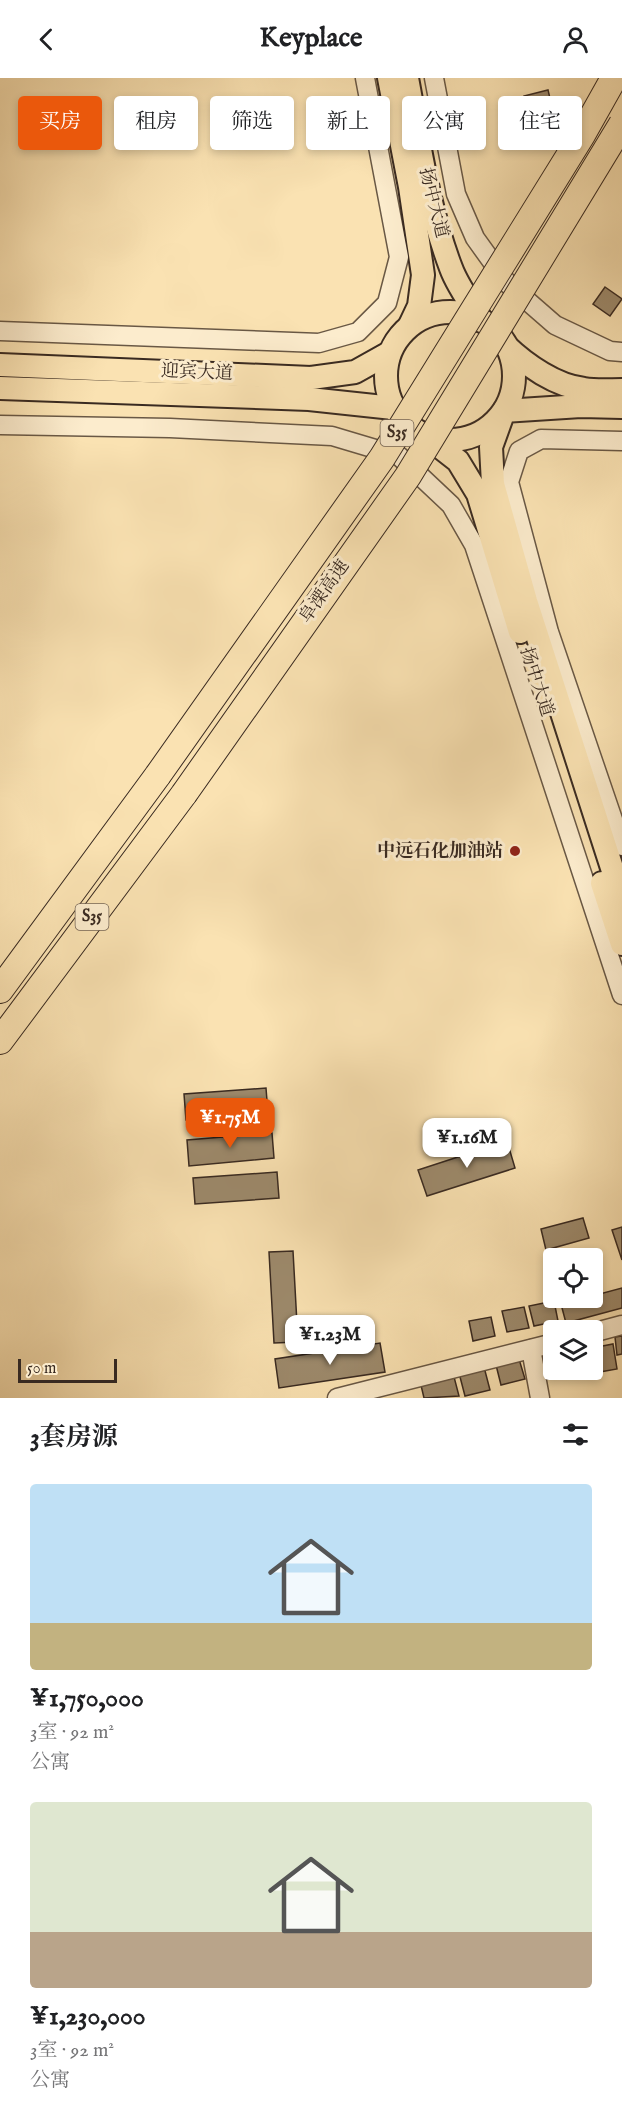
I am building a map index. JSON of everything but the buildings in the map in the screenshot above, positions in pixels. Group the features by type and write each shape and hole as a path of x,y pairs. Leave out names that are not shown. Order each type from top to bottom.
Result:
{"highway":[{"name":"阜溧高速","path":"0,990 158,775 381,458 582,135 614,78"},
{"name":"阜溧高速","path":"0,1041 184,794 408,476 622,124"}],"main road":[{"name":"扬中大道","path":"389,78 411,187 423,275 419,306 410,325"},
{"name":"扬中大道","path":"407,78 427,183 441,238 452,271 482,321"},
{"path":"445,312 464,314 482,321 496,331 506,346 512,362 514,379 511,396 504,411 489,428 469,437 447,441 426,436 407,425 393,408 386,387 385,370 389,353 398,338 410,325 427,316 445,312"},
{"path":"506,346 521,360 554,379 582,389 622,390"},
{"name":"迎宾大道","path":"0,365 311,378 355,372 389,353"},
{"name":"迎宾大道","path":"0,388 309,399 393,408"},
{"path":"504,411 581,406 622,407"},
{"name":"扬中大道","path":"504,411 491,447 493,484 526,601 622,899"},
{"name":"扬中大道","path":"426,436 458,462 478,494 510,602 622,944"}],"street":[{"path":"0,331 319,343 358,332 387,303 399,257 365,78"},
{"path":"434,78 456,194 475,238 508,284 555,325 610,351 622,352"},
{"path":"0,425 170,428 332,436 399,456 451,505 474,545 622,995"},
{"path":"622,441 541,439 519,451 509,482 549,632 622,846"},
{"path":"603,1330 622,1325"},
{"path":"337,1398 543,1345"},
{"path":"531,1348 540,1398"}],"place":[{"name":"中远石化加油站","path":"515,851"}]}
